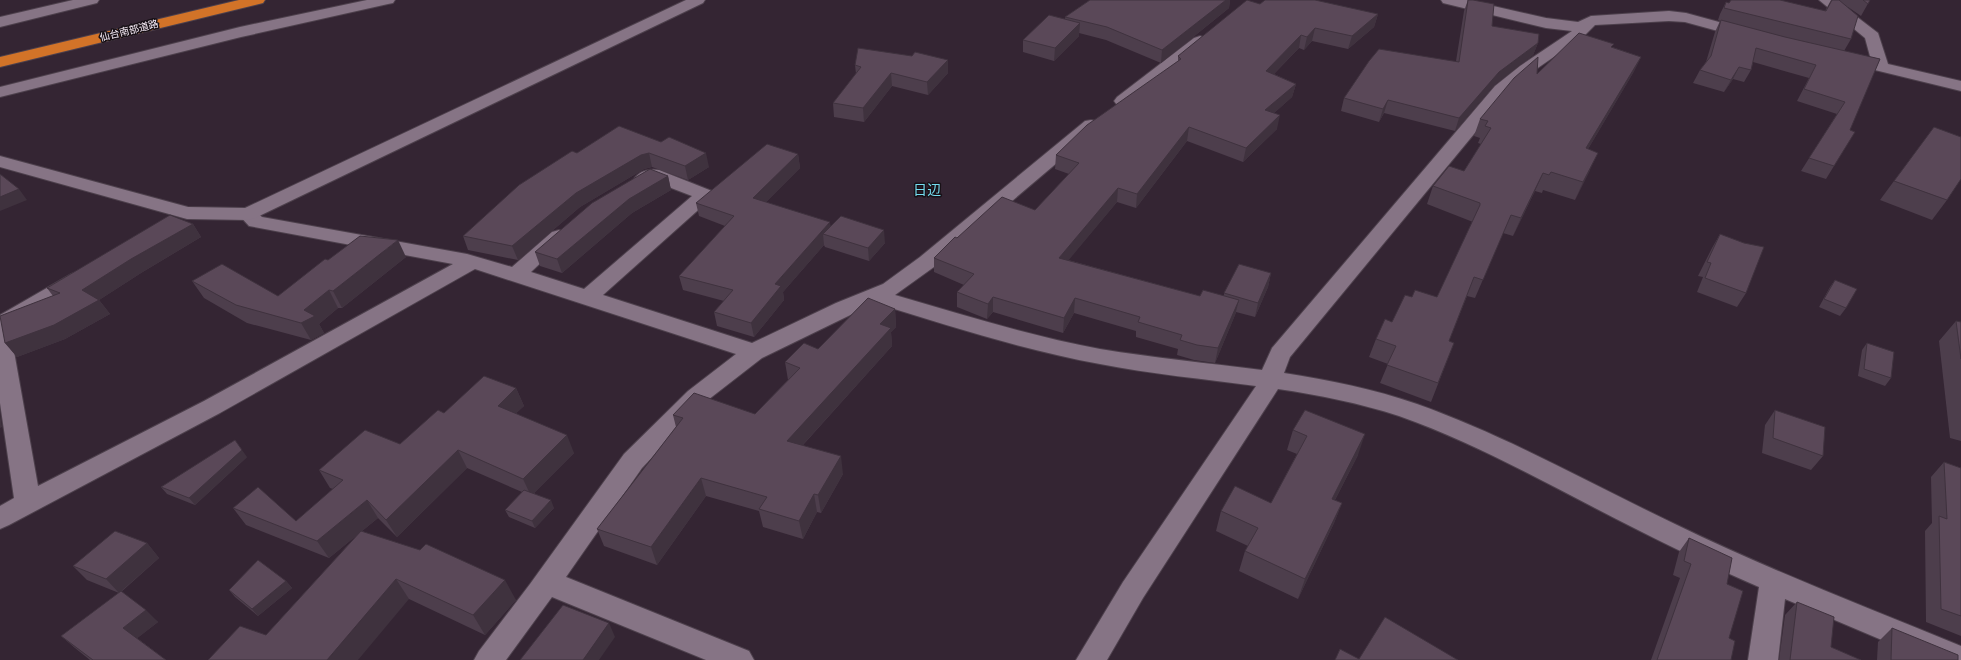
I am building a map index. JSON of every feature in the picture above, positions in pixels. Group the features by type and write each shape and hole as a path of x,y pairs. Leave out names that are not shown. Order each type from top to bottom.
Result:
{"highway":[{"name":"仙台南部道路","path":"0,49 202,0"},
{"name":"仙台南部道路","path":"0,62 258,0"}],"street":[{"path":"0,22 92,0"},
{"path":"0,92 240,32 388,0"},
{"path":"0,161 187,213 248,214 698,0"},
{"path":"1448,0 1552,24 1581,27 1591,21 1669,16 1686,18 1764,39"},
{"path":"1826,0 1872,36 1881,66"},
{"path":"1091,660 1133,590 1268,386 1280,354 1501,90 1526,69 1580,33 1591,21"},
{"path":"489,660 547,582 633,461 696,397 754,352 844,308 890,290 928,262 1080,133 1214,30"},
{"path":"1837,56 1961,86"},
{"path":"587,297 705,195 652,174 626,189"},
{"path":"167,225 187,213"},
{"path":"248,214 256,222 472,262 587,297 754,352"},
{"path":"515,275 571,226"},
{"path":"0,518 212,408 472,262"},
{"path":"0,325 93,269"},
{"path":"875,296 964,323 1086,354 1134,362 1271,379 1361,395 1407,410 1458,430 1554,474 1667,532 1773,582 1961,660"},
{"path":"0,330 28,503"},
{"path":"547,582 739,660"},
{"path":"1763,660 1773,582"}],"building":[{"path":"1090,0 1226,0 1162,50 1107,27 1065,17"},
{"path":"1247,0 1260,4 1265,0 1315,0 1378,14 1352,36 1315,28 1307,37 1301,35 1266,71 1296,84 1265,110 1280,115 1246,148 1189,127 1137,194 1118,188 1059,258 1200,296 1203,290 1239,300 1218,348 1197,345 1180,340 1182,335 1138,322 1140,317 1075,298 1064,318 993,297 988,304 957,292 974,274 934,258 955,237 957,238 1002,197 1035,210 1079,163 1056,155 1087,125 1181,59 1178,56"},
{"path":"1468,0 1494,4 1492,26 1539,34 1538,43 1499,72 1459,118 1388,100 1383,109 1344,98 1379,49 1459,62"},
{"path":"1731,0 1780,0 1826,11 1832,0 1839,0 1858,16 1851,39 1724,8 1726,2 1729,3"},
{"path":"1863,0 1870,0 1868,4"},
{"path":"1049,15 1080,23 1055,48 1023,40"},
{"path":"1721,20 1785,37 1880,59 1850,130 1855,132 1834,166 1809,158 1845,102 1804,89 1816,65 1756,48 1751,70 1739,67 1731,80 1700,70 1711,56"},
{"path":"1579,33 1614,44 1611,47 1641,57 1586,148 1598,153 1583,182 1551,172 1549,175 1543,173 1521,218 1511,215 1483,280 1474,277 1449,341 1454,343 1438,383 1387,365 1396,346 1376,339 1385,319 1392,322 1405,295 1412,297 1415,290 1437,297 1480,205 1480,203 1433,186 1449,166 1464,171 1491,128 1485,126 1488,121 1480,119 1514,78 1538,57 1537,74"},
{"path":"858,48 912,56 915,52 948,60 927,82 891,73 863,108 833,103 861,67 855,65"},
{"path":"619,126 661,142 669,137 706,153 685,166 649,153 641,155 576,193 512,246 463,236 519,185 572,151 577,153"},
{"path":"1934,127 1961,137 1961,179 1947,200 1894,181"},
{"path":"767,144 798,154 753,198 830,222 775,284 781,286 751,323 714,312 733,290 679,276 734,216 696,203"},
{"path":"650,169 668,176 629,199 557,259 535,252 592,203"},
{"path":"0,174 19,189 0,197"},
{"path":"170,215 193,224 131,259 82,290 99,300 54,325 5,343 0,316 60,293 47,288"},
{"path":"841,216 884,230 868,248 823,234"},
{"path":"1720,234 1744,243 1764,247 1746,293 1705,278 1711,263 1707,262"},
{"path":"360,236 398,240 333,291 329,290 304,310 315,316 301,323 236,305 192,281 222,264 278,296 325,259 328,260"},
{"path":"1239,264 1271,273 1258,303 1224,293"},
{"path":"1835,280 1857,289 1846,308 1824,299"},
{"path":"868,298 895,309 880,324 891,328 787,441 841,456 818,495 814,494 799,521 759,509 767,497 701,478 651,547 597,529 683,418 673,415 694,393 755,414 800,368 785,362 804,343 818,349"},
{"path":"1956,321 1961,322 1961,359"},
{"path":"1867,343 1894,352 1891,378 1864,369"},
{"path":"484,376 516,388 498,406 567,435 523,479 458,450 386,520 367,500 317,541 233,508 258,487 296,521 343,480 319,470 365,430 400,444 438,410 444,413"},
{"path":"1305,410 1365,434 1332,499 1342,503 1305,579 1245,551 1258,528 1221,511 1235,486 1271,503 1307,436 1293,430"},
{"path":"1775,410 1825,427 1823,456 1773,438"},
{"path":"235,440 242,450 189,498 161,487"},
{"path":"1944,462 1961,468 1961,616 1941,609 1939,516 1947,519"},
{"path":"524,490 551,500 532,521 505,510"},
{"path":"115,531 147,543 106,579 73,566"},
{"path":"361,531 420,550 426,544 505,580 473,615 396,579 327,660 208,660 240,626 266,635"},
{"path":"1689,538 1732,558 1727,584 1743,591 1729,638 1735,641 1731,660 1657,660 1691,564 1684,561"},
{"path":"258,560 286,581 252,609 229,590"},
{"path":"121,591 146,610 123,628 166,660 93,660 61,636"},
{"path":"1797,602 1834,617 1831,647 1861,660 1790,660"},
{"path":"563,605 609,623 583,660 520,660"},
{"path":"1385,617 1458,660 1335,660 1340,649 1359,659"},
{"path":"1892,628 1958,655 1958,660 1891,660"}],"district":[{"name":"日辺","path":"927,190"}]}
